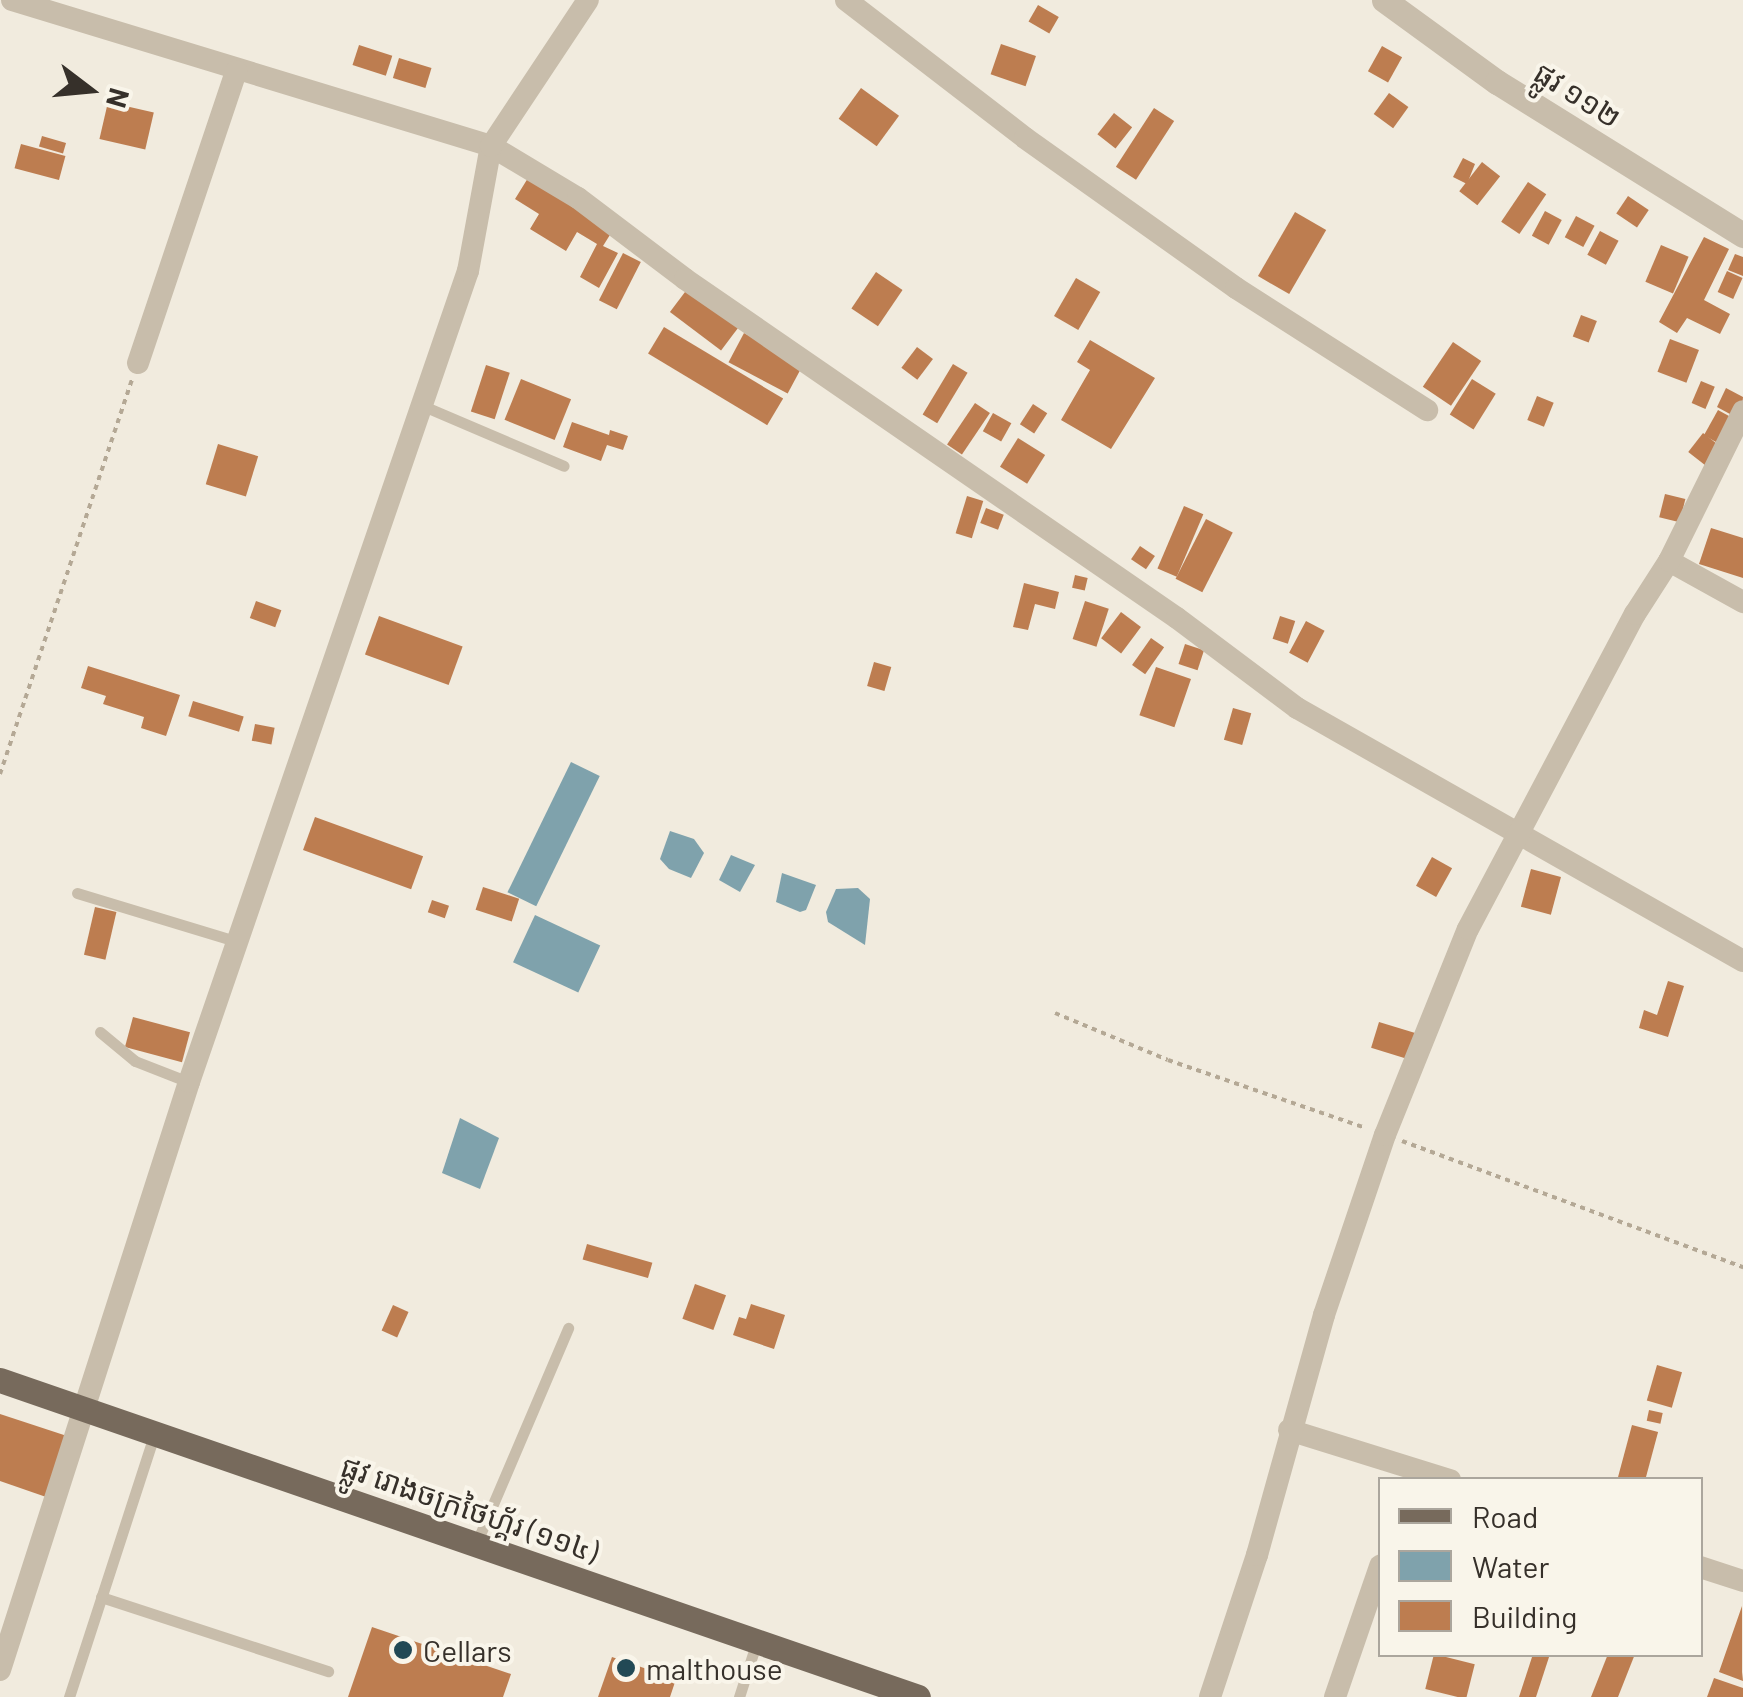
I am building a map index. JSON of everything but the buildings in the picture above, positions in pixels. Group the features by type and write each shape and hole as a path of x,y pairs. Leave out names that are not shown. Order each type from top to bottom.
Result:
{"main road":[{"name":"ផ្លូវ រោងចក្រថៃហ្គ័រ (១១៤)","path":"0,1380 918,1697"}],"street":[{"path":"12,0 491,146 578,198 685,279 1177,618 1297,708 1516,836 1743,961"},
{"path":"0,1670 189,1082 468,270 491,146 588,0"},
{"path":"846,0 1024,138 1236,288 1428,410"},
{"name":"ផ្លូវ ១១២","path":"1384,0 1497,82 1743,235"},
{"path":"138,363 236,71"},
{"path":"1210,1697 1257,1555 1289,1430 1385,1136 1468,929 1574,737 1635,614 1670,561 1743,412"},
{"path":"1670,561 1743,602"},
{"path":"1289,1430 1408,1473"},
{"path":"1703,1568 1743,1581"},
{"path":"1335,1697 1378,1572"}],"lane":[{"path":"420,404 564,466"},
{"path":"77,893 238,942"},
{"path":"100,1032 135,1062 189,1082"},
{"path":"476,1544 568,1328"},
{"path":"69,1697 154,1433"},
{"path":"101,1596 328,1671"},
{"path":"739,1697 758,1641"}],"path":[{"path":"0,774 138,363"}],"water":[{"path":"571,762 600,776 536,906 507,892"},
{"path":"670,831 694,839 704,853 691,878 669,869 660,859"},
{"path":"731,855 755,865 740,892 719,880"},
{"path":"782,873 816,885 806,910 800,912 776,902"},
{"path":"858,888 870,899 865,945 828,922 826,912 836,889"},
{"path":"535,915 600,945 578,993 513,962"},
{"path":"460,1118 499,1138 480,1189 442,1173"}],"place":[{"name":"Cellars","path":"403,1650"},
{"name":"malthouse","path":"626,1668"}]}
